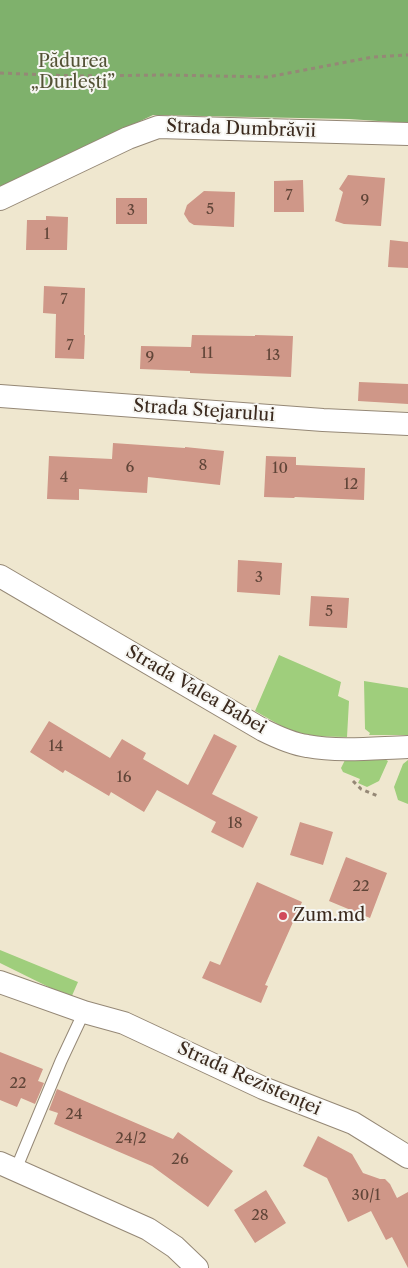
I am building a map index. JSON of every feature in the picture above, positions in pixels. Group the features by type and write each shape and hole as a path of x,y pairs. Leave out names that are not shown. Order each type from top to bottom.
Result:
{"street":[{"name":"Strada Dumbrăvii","path":"0,199 128,138 158,127 408,134"},
{"name":"Strada Stejarului","path":"0,396 323,420 408,424"},
{"name":"Strada Valea Babei","path":"0,576 283,740 325,749 408,747"},
{"name":"Strada Rezistenței","path":"0,982 84,1012 124,1023 263,1088 352,1123 408,1158"},
{"path":"8,1166 148,1229 175,1247 197,1268"}],"lane":[{"path":"8,1166 84,1012"}],"path":[{"path":"0,73 74,76 268,77 373,57 408,55"},
{"path":"353,781 361,789 380,797"}],"green space":[{"name":"Pădurea „Durlești”","path":"0,0 408,0 408,123 349,119 153,115 0,190"},
{"path":"279,655 341,682 338,696 349,701 347,737 299,736 255,711"},
{"path":"364,681 408,688 408,735 369,735 370,733 365,729"},
{"path":"379,756 388,761 379,781 367,787 358,783 360,779 343,772 341,768 346,758"},
{"path":"408,760 408,804 398,800 394,787 403,764"},
{"path":"0,950 78,982 71,998 0,963"}],"building":[{"path":"348,175 385,178 381,226 344,224 335,221 343,192 339,189"},
{"path":"303,180 304,212 274,212 274,181"},
{"path":"204,191 235,192 234,227 194,225 189,222 184,214 187,205"},
{"path":"116,198 147,198 147,224 116,224"},
{"path":"46,216 68,217 67,250 26,250 27,220 46,220"},
{"path":"390,240 408,242 408,268 388,267"},
{"path":"44,286 85,288 84,359 55,358 56,314 43,313"},
{"path":"192,335 293,336 291,377 140,369 141,346 191,347"},
{"path":"359,382 408,384 408,404 358,401"},
{"path":"113,443 224,451 220,485 148,477 147,493 79,489 79,500 47,499 49,456 112,459"},
{"path":"266,456 296,457 296,465 365,468 364,500 264,497"},
{"path":"238,560 282,563 280,595 237,592"},
{"path":"311,596 349,598 347,628 309,626"},
{"path":"49,721 110,758 122,739 146,753 143,759 188,785 214,734 237,746 212,794 258,817 243,848 211,832 216,822 157,790 144,812 111,792 109,796 65,770 63,773 30,752"},
{"path":"300,822 333,832 323,865 290,855"},
{"path":"346,857 387,873 370,918 329,901"},
{"path":"257,882 302,902 265,985 268,986 261,1003 202,978 210,961 220,965"},
{"path":"0,1052 43,1069 38,1081 44,1083 35,1104 21,1098 17,1107 0,1100"},
{"path":"57,1089 173,1139 178,1132 233,1171 208,1207 152,1166 54,1124 58,1113 49,1110"},
{"path":"318,1136 352,1154 363,1173 385,1179 390,1184 397,1198 408,1192 408,1268 392,1237 386,1240 371,1211 348,1222 327,1178 303,1166"},
{"path":"266,1190 286,1223 255,1243 234,1210"}],"place":[{"name":"Zum.md","path":"283,916"}]}
